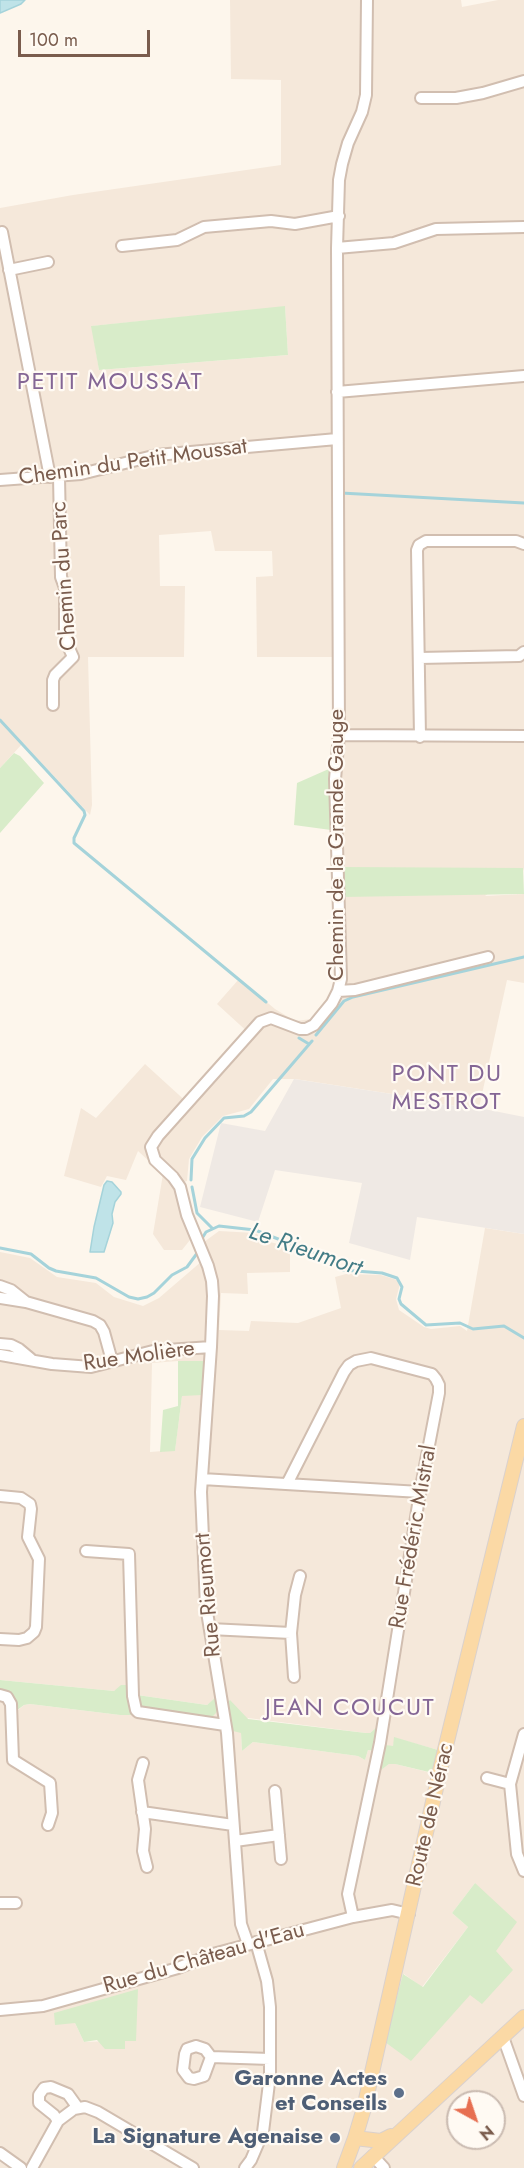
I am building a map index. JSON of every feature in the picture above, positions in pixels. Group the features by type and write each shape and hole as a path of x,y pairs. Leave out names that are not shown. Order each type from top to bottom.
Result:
{"main road":[{"name":"Route de Nérac","path":"344,2168 356,2139 441,1766 524,1426"},
{"path":"361,2168 524,2018"},
{"path":"356,2139 381,2140 399,2133"},
{"path":"356,2139 373,2156"}],"street":[{"name":"Chemin de la Grande Gauge","path":"200,1246 187,1215 180,1187 155,1160 152,1153 153,1143 260,1022 271,1018 300,1029 314,1025 332,1003 341,979 335,779 339,735 337,392 339,180 348,143 362,112 366,95 367,0"},
{"path":"421,98 456,98 524,81"},
{"path":"122,246 177,240 204,227 271,221 295,224 339,216"},
{"path":"338,248 394,243 436,229 524,227"},
{"path":"2,232 55,477"},
{"path":"9,270 48,262"},
{"path":"337,392 524,376"},
{"name":"Chemin du Petit Moussat","path":"0,480 55,477 97,471 157,455 337,439"},
{"name":"Chemin du Parc","path":"53,705 55,675 73,657 65,639 65,588 61,578 55,477"},
{"path":"420,737 417,550 419,546 426,541 516,541 524,544"},
{"path":"419,658 519,656 524,652"},
{"path":"339,735 524,736"},
{"path":"338,991 354,990 488,957"},
{"name":"Rue Rieumort","path":"200,1246 212,1281 213,1296 202,1479 206,1606 225,1725 241,1924 252,1943 267,1981 270,2007 269,2093 264,2127 257,2148 245,2168"},
{"path":"0,1286 11,1290 26,1302"},
{"path":"0,1298 26,1302 93,1321 100,1325 104,1332 112,1361"},
{"name":"Rue Molière","path":"0,1344 11,1345 32,1359"},
{"name":"Rue Molière","path":"0,1355 52,1364 91,1367 153,1351 211,1347"},
{"name":"Rue Frédéric Mistral","path":"287,1484 344,1372 356,1361 371,1358 432,1374 439,1385 380,1743 348,1894 353,1917"},
{"path":"202,1479 420,1492"},
{"path":"0,1496 21,1498 30,1504 28,1537 39,1559 36,1627 27,1638 0,1639"},
{"path":"86,1551 129,1554 135,1710 225,1725"},
{"path":"294,1677 291,1633 295,1595 300,1576"},
{"path":"210,1629 291,1633"},
{"path":"0,1695 7,1697 11,1704 13,1760 50,1783 52,1812 48,1825"},
{"path":"524,1734 511,1789 517,1854 524,1871"},
{"path":"143,1762 138,1780 145,1829 143,1851 147,1867"},
{"path":"487,1778 524,1795"},
{"path":"275,1791 281,1859"},
{"path":"142,1812 233,1825"},
{"path":"235,1840 279,1835"},
{"path":"0,1903 16,1903"},
{"name":"Rue du Château d'Eau","path":"0,2010 43,2006 178,1968 213,1954 353,1917 392,1910 409,1914"},
{"path":"503,2037 524,2096"},
{"path":"211,2056 270,2059"},
{"path":"58,2121 39,2103 39,2095 44,2088 51,2086 68,2094 78,2108"},
{"path":"32,2168 58,2121 65,2114 78,2108 98,2112 193,2168"},
{"path":"0,2153 21,2168"},
{"path":"373,2156 384,2168"}],"shaded area":[{"path":"230,0 461,0 462,7 498,0 524,0 524,871 523,868 485,896 524,894 524,983 507,980 479,1108 437,1104 431,1100 295,1079 273,1079 249,1109 223,1116 202,1137 189,1159 187,1181 176,1185 190,1240 182,1250 164,1250 153,1234 163,1174 138,1151 126,1180 107,1176 101,1187 64,1176 81,1108 96,1118 145,1064 190,1105 251,1035 217,1004 239,979 275,1009 295,1021 312,1019 323,1010 330,999 335,979 331,768 334,657 257,657 256,577 273,576 272,551 215,551 211,531 159,535 160,586 185,586 184,657 88,657 92,805 90,815 23,743 0,768 0,208 73,195 281,165 281,80 231,79","holes":["285,307 288,355 99,370 92,326"]},
{"path":"294,1079 524,1117 524,1234 417,1217 410,1260 349,1243 362,1183 275,1170 258,1222 200,1207 221,1123 265,1131"},
{"path":"485,1228 524,1234 524,2168 0,2168 0,1692 13,1695 17,1711 24,1705 30,1704 132,1715 129,1710 127,1685 114,1691 0,1680 0,1252 30,1258 57,1277 96,1283 114,1297 143,1306 159,1298 209,1255 204,1242 219,1231 255,1233 270,1242 290,1247 290,1272 247,1273 248,1294 221,1293 219,1330 249,1331 251,1321 298,1323 341,1308 335,1277 346,1274 381,1275 397,1280 400,1284 396,1299 399,1310 424,1327 431,1329 460,1326 467,1331","holes":["204,1361 182,1396 175,1450 150,1452 152,1363","137,1695 207,1705 215,1699 206,1718","248,1718 366,1733 376,1728 373,1751 368,1750 365,1760 358,1756 253,1742 242,1751 241,1733","395,1738 438,1750 432,1773 395,1764 389,1764 382,1769 386,1745 393,1747","475,1883 496,1951 385,2042 404,1974 422,1987 468,1927 452,1913","75,2023 136,2040 84,2042"]}],"green space":[{"path":"285,306 288,355 99,370 91,326"},
{"path":"14,753 20,756 44,783 0,833 0,768"},
{"path":"331,768 331,830 294,825 297,783"},
{"path":"342,867 523,868 524,894 343,897"},
{"path":"178,1361 204,1361 202,1395 182,1396 175,1451 160,1452 163,1410 178,1406"},
{"path":"0,1680 114,1691 121,1685 127,1685 129,1710 133,1715 30,1704 16,1711 13,1695 0,1692"},
{"path":"137,1695 207,1705 215,1698 217,1710 211,1718 143,1708 139,1707"},
{"path":"230,1700 248,1719 366,1733 370,1733 377,1727 374,1751 368,1750 365,1760 358,1756 253,1742 242,1751 241,1733 233,1731 228,1702"},
{"path":"394,1737 438,1750 433,1773 395,1764 389,1764 381,1770 386,1745 393,1746"},
{"path":"475,1883 517,1922 496,1951 513,1970 482,2004 470,1995 411,2061 385,2042 403,1974 423,1987 468,1927 452,1913"},
{"path":"138,1989 136,2041 125,2041 125,2049 105,2049 97,2040 84,2042 75,2023 55,2025 54,2013"}],"water":[{"path":"0,0 25,0 0,13"},
{"path":"107,1181 112,1182 121,1194 115,1202 112,1214 113,1223 104,1252 90,1252 104,1185"}],"waterway":[{"path":"341,493 524,503"},
{"path":"0,720 84,811 85,815 74,838 74,843 266,1002"},
{"path":"316,1035 344,1001 353,997 524,957"},
{"path":"299,1038 309,1044"},
{"path":"191,1180 192,1159 205,1138 224,1118 244,1116 251,1112 312,1041"},
{"path":"192,1187 197,1213 212,1228"},
{"name":"Le Rieumort","path":"201,1240 206,1232 219,1226 255,1230 327,1258 343,1270 382,1273 397,1278 402,1287 399,1299 401,1304 426,1325 460,1323 473,1329 504,1326 524,1338"},
{"name":"Le Rieumort","path":"0,1248 31,1254 56,1271 96,1278 129,1297 138,1299 154,1293 172,1275 187,1267 198,1252"}],"place":[{"name":"Garonne Actes et Conseils","path":"399,2093"},
{"name":"La Signature Agenaise","path":"335,2138"}],"district":[{"name":"PETIT MOUSSAT","path":"110,383"},
{"name":"PONT DU MESTROT","path":"447,1089"},
{"name":"JEAN COUCUT","path":"350,1709"}]}
